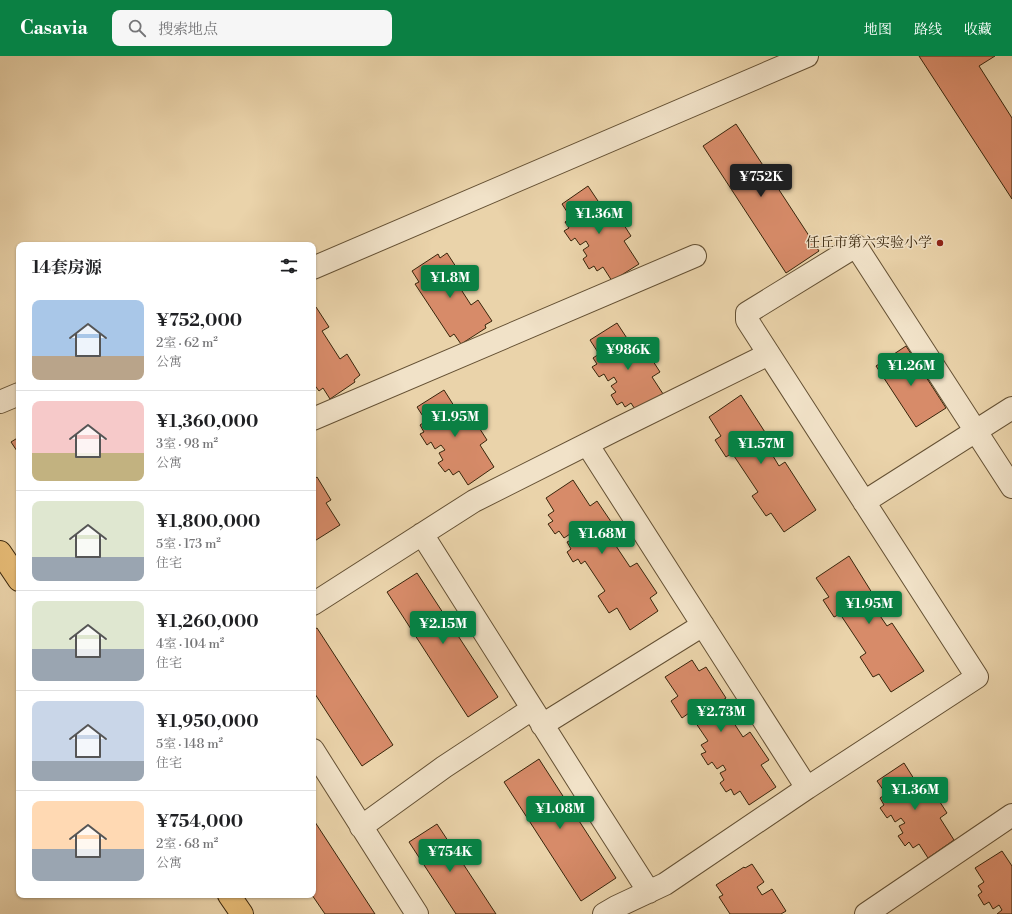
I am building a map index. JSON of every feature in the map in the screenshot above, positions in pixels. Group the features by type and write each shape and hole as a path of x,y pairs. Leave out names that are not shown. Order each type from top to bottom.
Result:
{"main road":[{"path":"0,552 16,576"},
{"path":"231,898 242,914"}],"street":[{"path":"316,267 807,56"},
{"path":"604,914 616,906 665,884 807,788 977,677 747,320 747,313 856,246 1012,487"},
{"path":"316,419 695,256"},
{"path":"316,602 474,501 769,354"},
{"path":"0,402 16,395"},
{"path":"864,502 1012,408"},
{"path":"587,444 807,788"},
{"path":"422,534 649,892"},
{"path":"361,827 444,766 537,717 703,625"},
{"path":"316,755 416,914"},
{"path":"866,914 1012,815"}],"building":[{"path":"919,56 995,56 979,66 1012,118 1012,199"},
{"path":"736,124 819,251 786,273 703,146"},
{"path":"588,186 606,213 613,208 631,236 624,241 639,264 612,281 603,267 597,271 594,266 589,269 583,259 587,256 583,250 589,246 586,241 580,245 575,238 571,241 564,231 569,228 565,222 571,218 562,204"},
{"path":"447,253 460,273 453,277 471,305 478,300 492,321 485,325 486,328 461,344 454,334 450,337 415,284 419,282 412,271 438,254 440,258"},
{"path":"316,307 329,327 322,331 340,359 347,354 360,375 354,380 355,382 330,399 323,388 319,391 316,387"},
{"path":"617,323 634,349 642,344 660,372 652,377 667,400 640,417 631,403 625,407 622,402 617,405 611,395 616,392 611,386 617,382 614,377 608,381 604,374 599,377 592,367 597,364 593,358 599,354 590,340"},
{"path":"906,346 946,408 916,427 876,366"},
{"path":"444,390 461,417 469,412 487,440 480,445 494,467 468,485 459,471 453,475 449,469 445,472 438,463 443,460 439,453 445,450 441,445 435,449 431,442 427,445 420,434 424,432 420,425 426,421 417,407"},
{"path":"741,395 772,443 767,446 779,466 785,462 816,510 784,532 771,513 766,516 752,496 758,492 732,453 726,457 715,440 721,436 709,417"},
{"path":"16,439 16,450 11,442"},
{"path":"317,477 331,500 326,503 340,525 316,540"},
{"path":"573,480 590,506 597,501 616,529 608,534 630,567 637,563 657,593 650,598 658,611 630,630 617,608 609,613 598,596 605,591 585,561 581,564 578,559 573,562 567,552 571,549 567,542 573,539 570,534 564,538 559,531 555,534 548,524 553,521 548,515 554,511 546,498"},
{"path":"849,556 879,604 874,607 887,626 892,623 924,671 891,692 879,674 873,677 860,657 866,653 840,614 834,617 823,600 829,597 816,578"},
{"path":"417,573 498,697 468,717 387,592"},
{"path":"316,628 393,745 362,766 316,696"},
{"path":"692,660 699,671 706,667 726,698 720,702 743,737 750,732 769,760 761,765 776,787 749,805 740,791 734,795 731,789 726,792 720,783 724,780 720,773 726,770 723,765 717,769 712,762 708,765 701,754 706,752 701,745 708,741 689,713 682,718 671,701 678,696 665,677"},
{"path":"539,759 616,878 581,901 504,782"},
{"path":"904,763 921,790 929,785 947,813 940,818 954,840 928,858 919,844 913,848 909,842 905,846 898,836 903,833 899,826 905,823 901,818 895,822 891,815 887,818 880,808 884,805 880,798 886,794 877,781"},
{"path":"316,824 375,914 325,914 314,898 316,898"},
{"path":"437,824 496,914 456,914 409,842"},
{"path":"1002,851 1012,866 1012,914 997,914 1002,910 999,905 993,909 989,902 984,905 978,895 982,892 978,886 984,882 975,868"},
{"path":"752,864 764,882 757,887 762,895 772,889 786,911 781,914 730,914 719,897 723,895 716,885 744,867 745,868"}],"place":[{"name":"任丘市第六实验小学","path":"940,243"}]}
